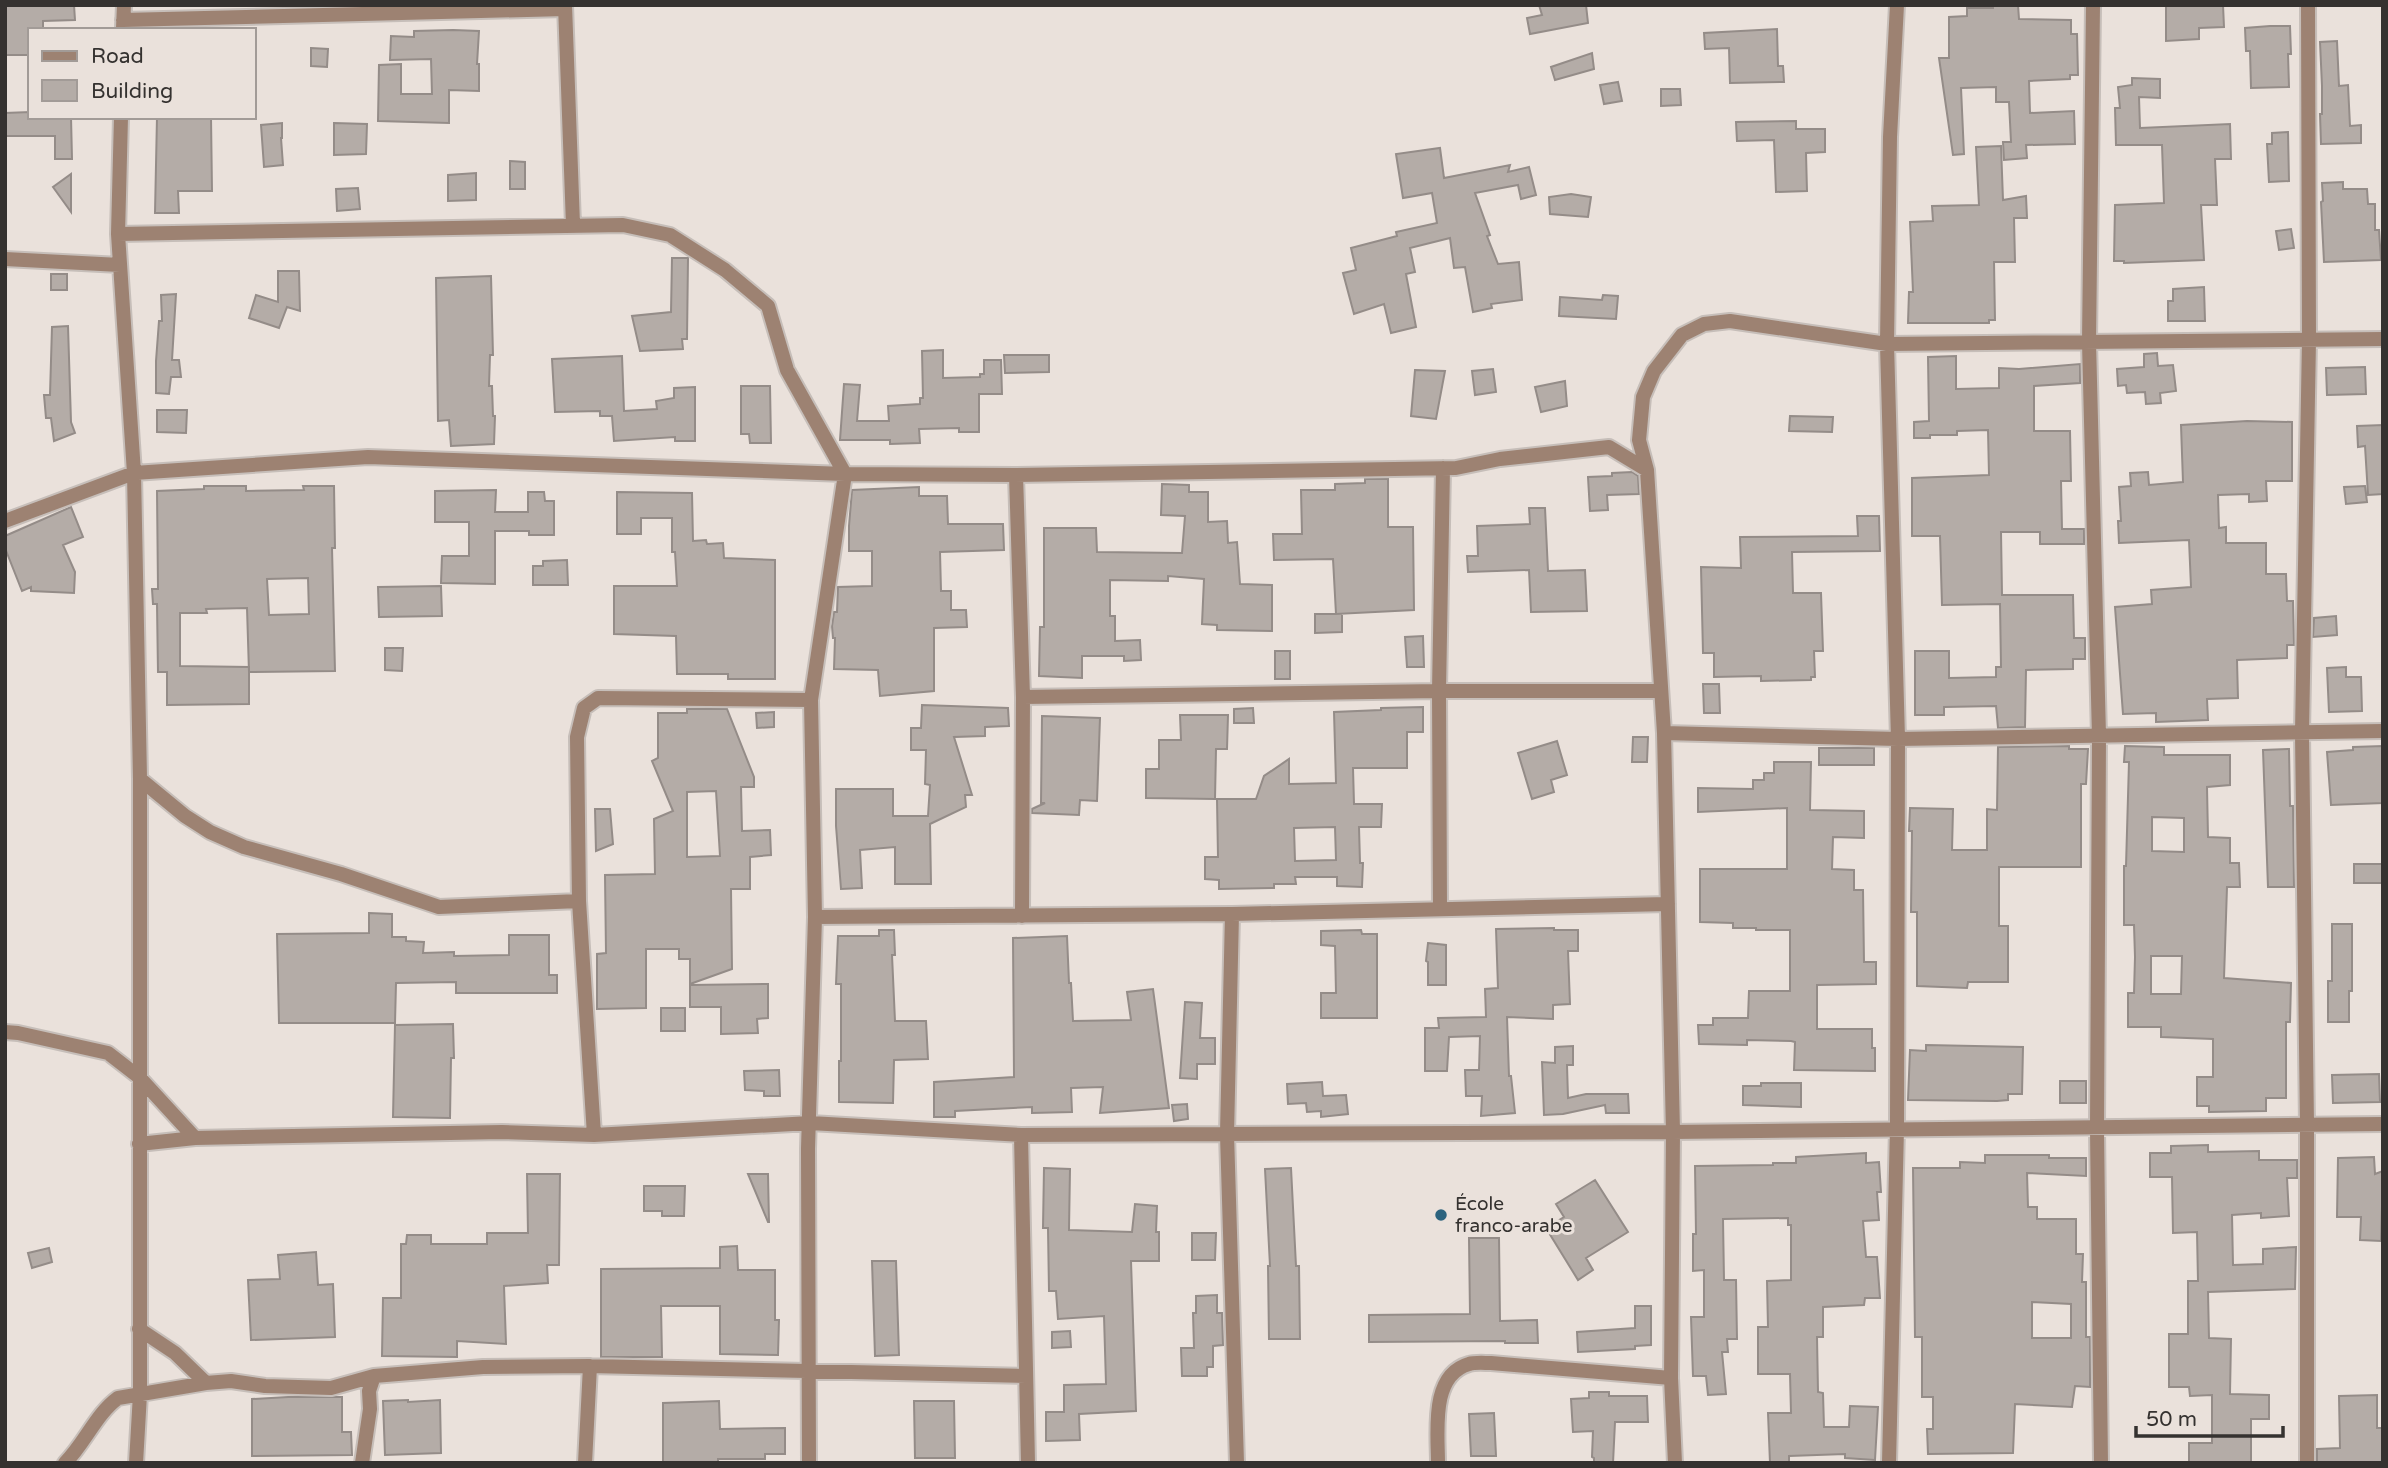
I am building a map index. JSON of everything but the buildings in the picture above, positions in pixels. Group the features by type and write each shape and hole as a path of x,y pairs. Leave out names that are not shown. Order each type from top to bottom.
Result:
{"street":[{"path":"1889,1463 1897,1128 1898,738 1888,344 1891,137 1897,5"},
{"path":"2093,5 2090,342 2099,736 2097,1129 2101,1463"},
{"path":"2307,1463 2307,1125 2302,733 2309,340 2308,5"},
{"path":"123,18 565,7 573,225"},
{"path":"121,119 118,234 134,473 140,779 139,1394 136,1463"},
{"path":"118,234 623,225 670,235 725,270 768,306 786,370 845,474 811,700 815,917 810,1124 809,1463"},
{"path":"5,260 120,265"},
{"path":"1675,1463 1671,1378 1673,1132 1664,733 1647,470 1639,440 1643,397 1654,371 1682,335 1704,324 1730,321 1888,344 2383,338"},
{"path":"5,521 134,473 368,457 845,474 1016,475 1443,468 1609,447 1647,470"},
{"path":"1440,909 1439,691 1443,468"},
{"path":"1016,475 1023,697 1022,916"},
{"path":"1023,697 1661,691"},
{"path":"594,1135 579,901 577,737 584,708 598,698 811,700"},
{"path":"1664,733 1898,738 2383,731"},
{"path":"140,779 185,816 210,832 244,847 341,874 439,907 579,901"},
{"path":"815,917 1232,914 1668,904"},
{"path":"1232,914 1227,1134 1237,1463"},
{"path":"5,1032 108,1053 139,1077 195,1138"},
{"path":"139,1144 195,1138 502,1132 594,1135 810,1124 1021,1135 1673,1132 1897,1128 2097,1129 2383,1124"},
{"path":"1021,1135 1028,1463"},
{"path":"139,1329 175,1353 206,1383"},
{"path":"1438,1463 1438,1412 1442,1392 1452,1372 1469,1364 1491,1363 1671,1378"},
{"path":"65,1463 106,1406 118,1398 206,1383 231,1381 265,1386 331,1388 374,1376 483,1367 590,1366 1026,1376"},
{"path":"585,1463 590,1366"},
{"path":"362,1463 370,1409 369,1391 374,1376"}],"place":[{"name":"École franco-arabe","path":"1441,1215"}]}
